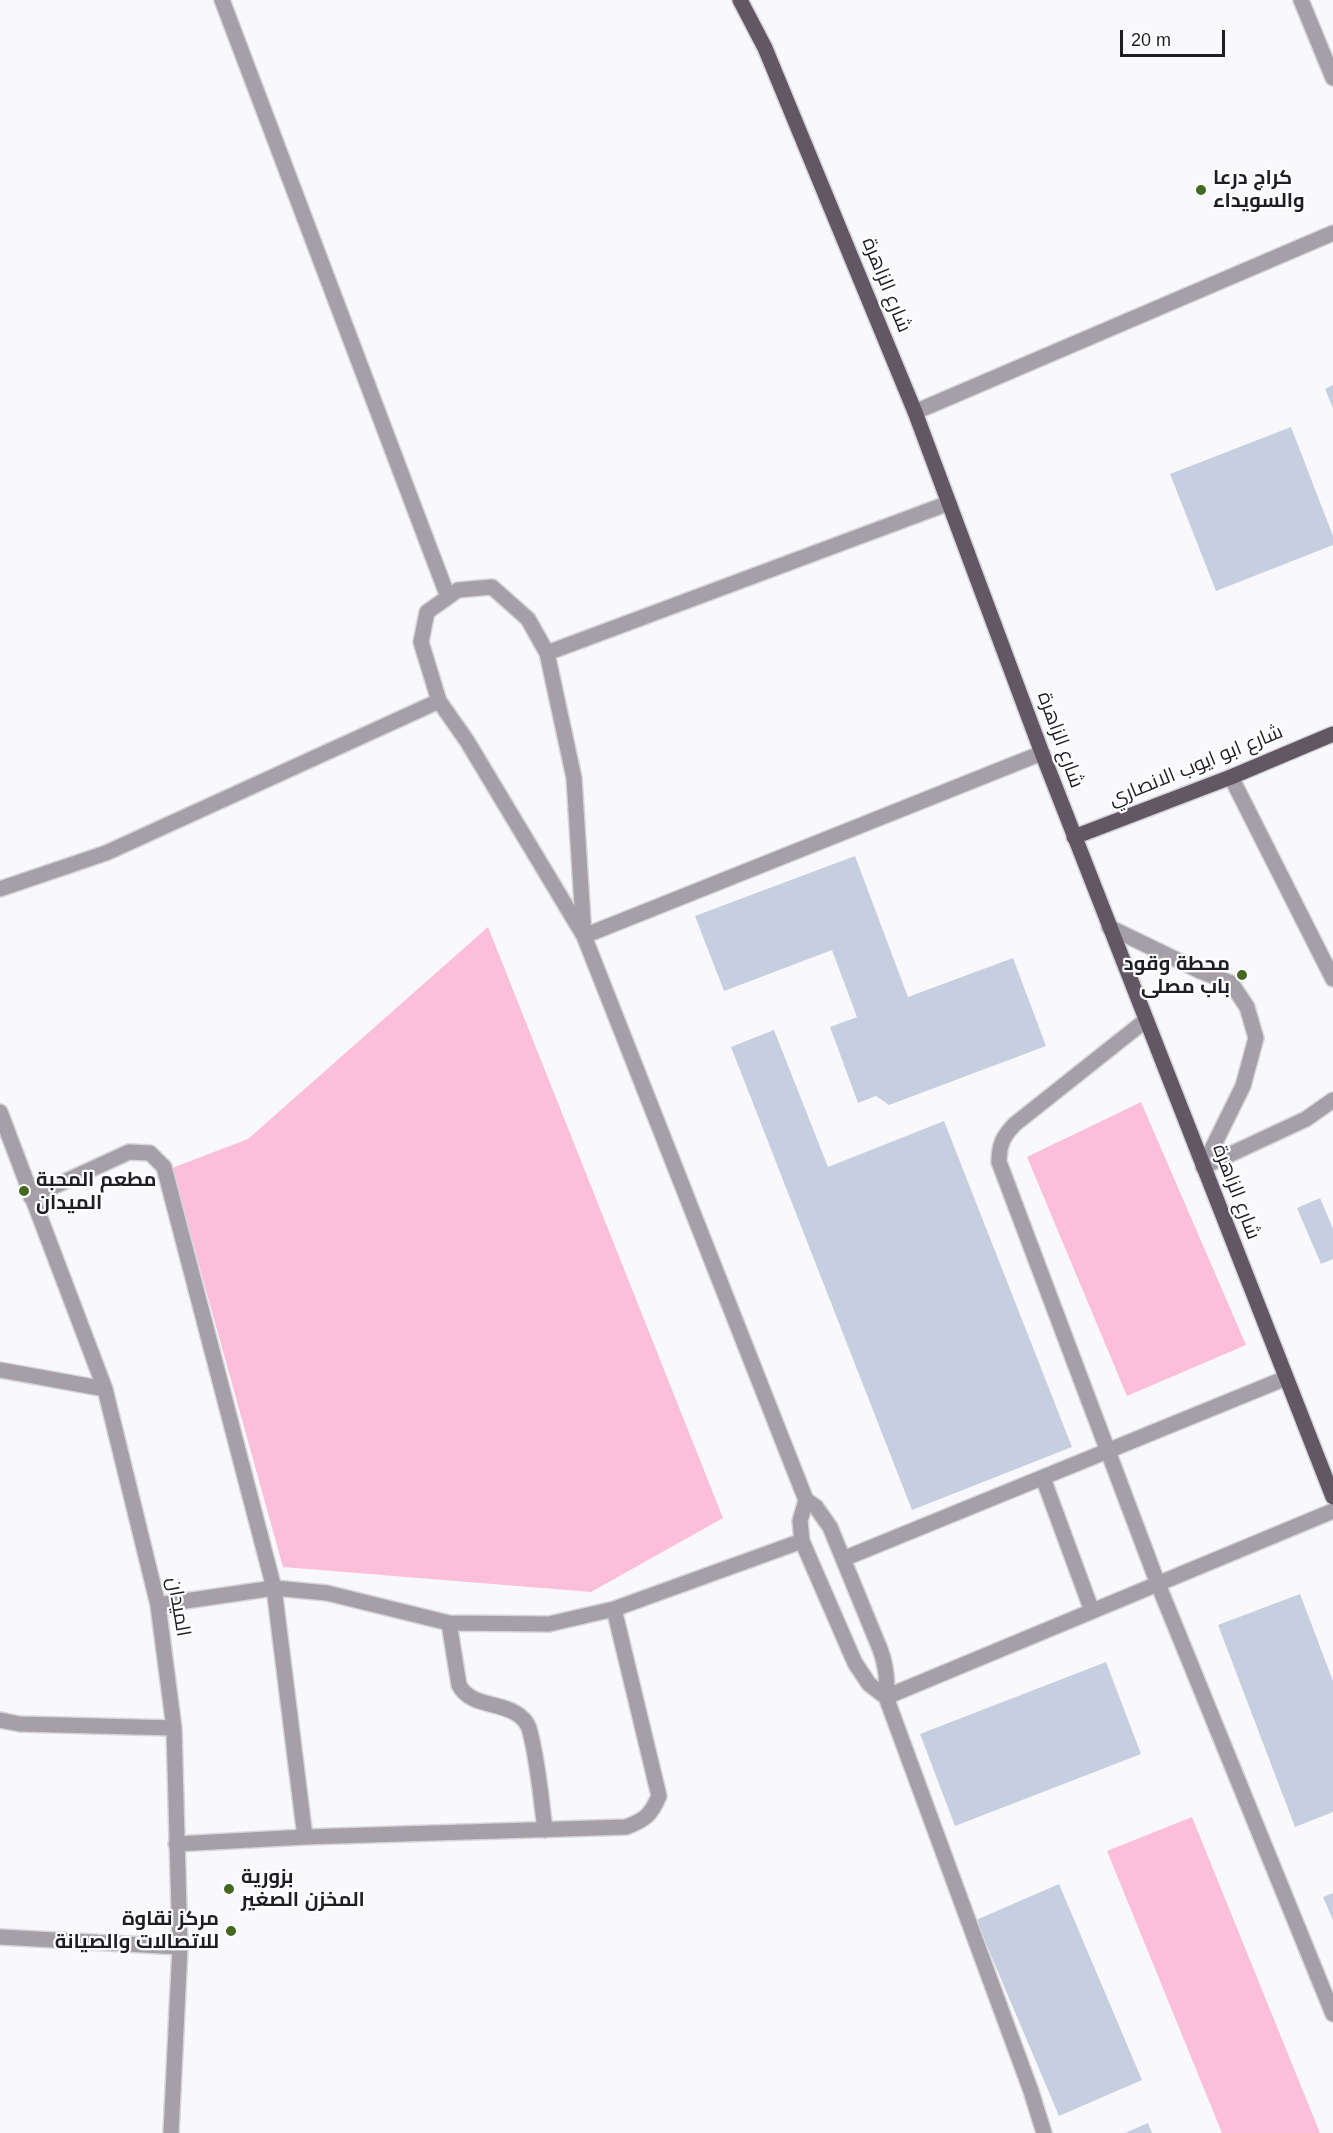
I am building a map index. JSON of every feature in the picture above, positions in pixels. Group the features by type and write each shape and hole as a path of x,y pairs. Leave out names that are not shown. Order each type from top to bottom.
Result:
{"main road":[{"name":"شارع الزاهرة","path":"740,0 765,48 915,412 1041,753 1333,1497"},
{"name":"شارع ابو ايوب الانصاري","path":"1074,837 1231,777 1333,734"}],"street":[{"path":"222,0 448,597"},
{"path":"1301,0 1333,78"},
{"path":"915,412 1333,233"},
{"path":"547,653 949,503"},
{"path":"584,936 574,778 547,653 528,619 492,587 458,590 427,612 421,642 439,701 467,741 584,936 806,1500 823,1515 885,1662 886,1697 1031,2091 1044,2133"},
{"path":"0,889 106,853 439,701"},
{"path":"584,936 1041,753"},
{"path":"1231,777 1333,979"},
{"path":"1109,927 1200,971 1231,983 1247,1007 1256,1038 1243,1086 1203,1167"},
{"path":"1146,1020 1015,1124 1005,1134 999,1147 999,1162 1158,1584 1333,2014"},
{"path":"1203,1167 1306,1119 1333,1100"},
{"name":"الميدان","path":"0,1112 105,1389 158,1605 174,1728 180,1947 171,2133"},
{"path":"31,1197 129,1152 150,1154 164,1167 274,1588 305,1837"},
{"path":"0,1370 105,1389"},
{"path":"843,1559 1286,1378"},
{"path":"1043,1478 1092,1611"},
{"path":"806,1500 800,1521 802,1541 855,1664 869,1684 886,1697"},
{"path":"886,1697 1333,1512"},
{"path":"158,1605 274,1588 327,1593 449,1623 549,1624 614,1609 802,1541"},
{"path":"176,1844 305,1837 626,1827 641,1821 652,1810 659,1796 614,1609"},
{"path":"449,1623 459,1684 462,1690 471,1698 512,1711 520,1716 530,1730 545,1830"},
{"path":"0,1720 20,1724 174,1728"},
{"path":"0,1937 180,1947"}],"shaded area":[{"path":"488,927 723,1518 591,1592 283,1567 172,1168 248,1139"},
{"path":"1141,1102 1246,1345 1127,1396 1027,1157"},
{"path":"1192,1817 1320,2133 1222,2133 1107,1851"}],"building":[{"path":"1333,385 1333,408 1325,389"},
{"path":"1291,427 1333,536 1333,545 1216,591 1170,474"},
{"path":"855,856 908,997 1013,958 1046,1046 889,1105 876,1096 858,1103 830,1027 857,1017 832,950 724,991 695,916"},
{"path":"774,1030 828,1167 944,1121 1072,1447 912,1510 731,1047"},
{"path":"1320,1198 1333,1229 1333,1259 1321,1264 1297,1208"},
{"path":"1300,1594 1333,1681 1333,1812 1295,1827 1218,1625"},
{"path":"1106,1662 1141,1754 955,1826 920,1734"},
{"path":"1059,1884 1142,2080 1059,2116 976,1920"},
{"path":"1333,1893 1333,1920 1323,1897"},
{"path":"1148,2123 1152,2133 1125,2133"}],"place":[{"name":"كراج درعا والسويداء","path":"1201,190"},
{"name":"محطة وقود باب مصلى","path":"1242,975"},
{"name":"مطعم المحبة الميدان","path":"24,1191"},
{"name":"بزورية المخزن الصغير","path":"229,1889"},
{"name":"مركز نقاوة للاتصالات والصيانة","path":"231,1931"}]}
